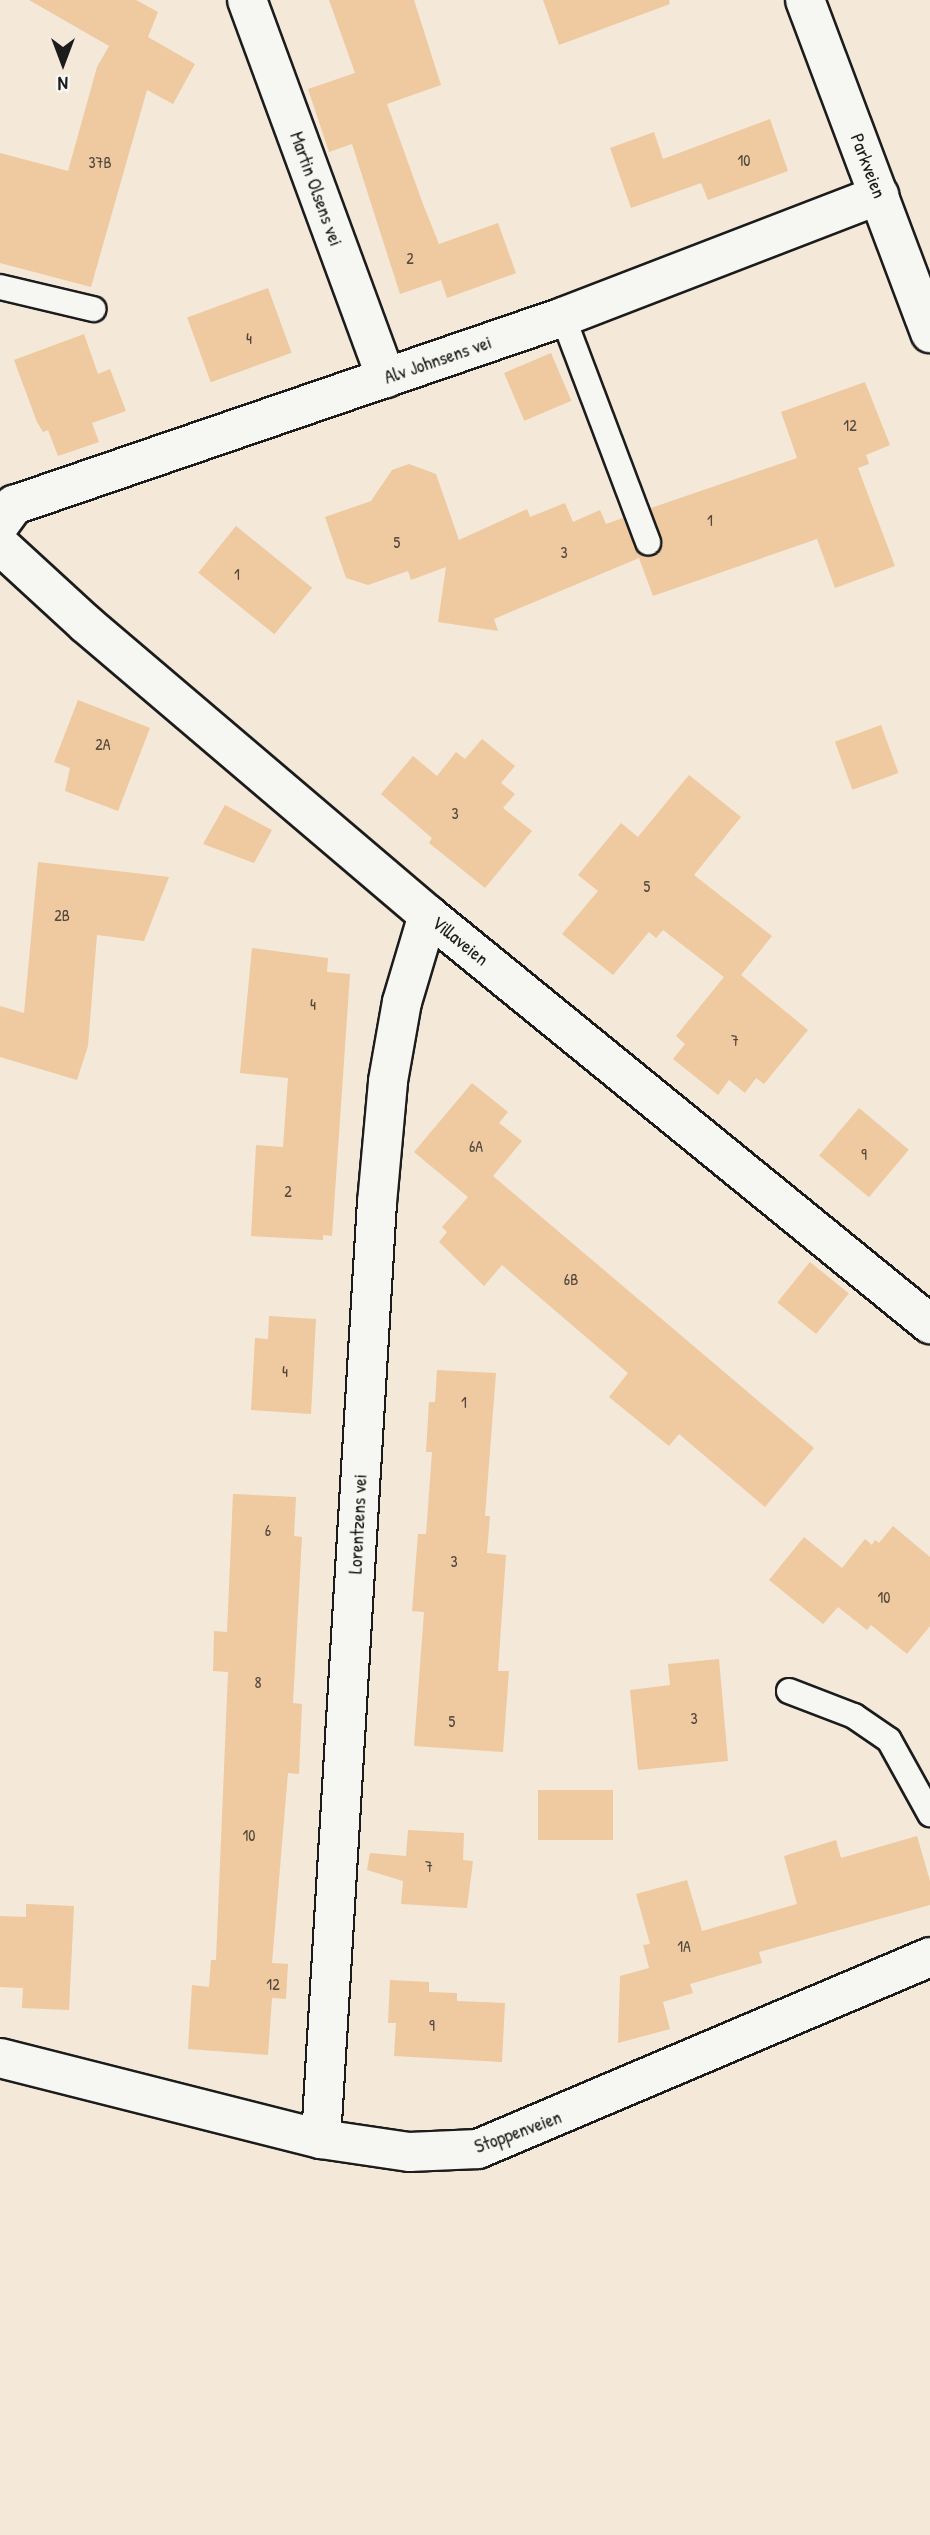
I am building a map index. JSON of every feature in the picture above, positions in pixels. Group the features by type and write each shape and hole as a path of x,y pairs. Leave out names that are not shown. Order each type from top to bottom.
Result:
{"street":[{"name":"Martin Olsens vei","path":"247,0 386,378"},
{"name":"Parkveien","path":"804,0 930,333"},
{"name":"Alv Johnsens vei","path":"0,524 14,505 563,317 879,195"},
{"name":"Villaveien","path":"0,545 86,624 428,915 930,1324"},
{"name":"Lorentzens vei","path":"321,2139 377,1203 402,1002 428,915"},
{"name":"Stoppenveien","path":"0,2058 321,2139 409,2152 478,2149 930,1957"}],"lane":[{"path":"0,287 93,309"},
{"path":"563,317 648,542"},
{"path":"789,1691 854,1716 889,1740 930,1814"}],"building":[{"path":"29,0 136,0 158,12 148,37 195,64 173,104 147,90 91,287 0,263 0,153 68,171 97,67 109,46"},
{"path":"329,0 414,0 441,85 387,104 423,204 439,244 498,223 516,273 447,298 441,280 400,294 352,144 329,152 308,89 355,73"},
{"path":"543,0 669,0 670,4 559,45"},
{"path":"770,119 788,171 708,200 701,183 631,208 610,148 654,132 663,159"},
{"path":"268,288 292,353 211,382 187,317"},
{"path":"84,334 98,374 110,369 126,411 92,423 99,442 58,456 48,430 43,432 37,422 14,360"},
{"path":"551,353 571,401 524,421 504,373"},
{"path":"865,382 890,445 866,455 869,464 858,468 895,566 835,588 817,539 653,596 639,558 494,619 498,631 438,622 446,567 411,580 408,571 368,585 346,578 325,517 371,501 392,470 409,464 436,474 459,540 527,509 530,517 565,503 573,522 600,510 606,524 623,518 638,553 653,556 663,544 651,508 797,458 781,412"},
{"path":"236,526 312,588 274,634 198,573"},
{"path":"78,700 150,728 118,811 65,791 70,768 54,762"},
{"path":"881,725 898,773 852,790 835,742"},
{"path":"482,739 515,766 501,783 515,794 503,808 532,831 485,888 429,843 432,838 381,794 413,756 437,776 456,752 465,759"},
{"path":"689,775 741,817 694,875 772,936 741,975 808,1030 764,1084 756,1078 745,1093 729,1080 718,1095 673,1059 685,1044 676,1036 724,977 663,930 656,938 649,932 613,975 562,934 598,891 578,875 621,823 638,837"},
{"path":"225,805 272,830 254,863 203,844"},
{"path":"38,862 169,877 144,941 97,935 88,1046 77,1080 0,1057 0,1006 24,1013"},
{"path":"252,948 328,958 327,972 350,974 332,1236 323,1235 323,1240 251,1236 256,1145 283,1147 288,1078 240,1073"},
{"path":"472,1083 508,1112 499,1123 522,1141 493,1176 814,1448 765,1507 679,1434 669,1446 609,1397 628,1373 502,1265 484,1286 439,1242 447,1232 442,1227 468,1197 414,1152"},
{"path":"859,1108 909,1150 869,1197 819,1155"},
{"path":"810,1262 849,1293 816,1334 777,1302"},
{"path":"269,1316 316,1319 311,1414 251,1410 255,1338 268,1339"},
{"path":"437,1370 496,1373 485,1516 490,1516 487,1553 506,1555 498,1671 509,1671 503,1752 414,1746 424,1612 412,1611 418,1534 426,1534 432,1452 426,1452 429,1402 435,1402"},
{"path":"233,1494 296,1497 294,1536 302,1537 293,1703 302,1704 299,1774 288,1773 272,1963 288,1964 286,1999 272,1998 268,2055 188,2049 192,1985 209,1987 211,1960 216,1960 228,1672 213,1671 214,1631 227,1632"},
{"path":"893,1526 930,1557 930,1626 907,1654 871,1625 867,1630 838,1607 823,1624 769,1580 804,1537 842,1568 865,1539 872,1545 875,1540 879,1543"},
{"path":"719,1659 728,1761 638,1770 630,1690 670,1685 668,1664"},
{"path":"538,1790 613,1790 613,1840 538,1840"},
{"path":"408,1830 464,1833 463,1860 473,1861 467,1908 401,1904 403,1881 367,1870 370,1853 406,1856"},
{"path":"917,1836 930,1881 930,1905 759,1952 762,1963 690,1984 693,1993 663,2002 670,2029 618,2043 620,1976 649,1968 643,1945 650,1944 636,1894 687,1880 702,1931 797,1904 784,1856 836,1840 841,1858"},
{"path":"26,1904 74,1906 69,2010 22,2008 23,1988 0,1987 0,1916 26,1917"},
{"path":"390,1980 429,1982 429,1992 457,1993 457,2001 505,2003 502,2062 394,2056 396,2023 388,2023"}]}
